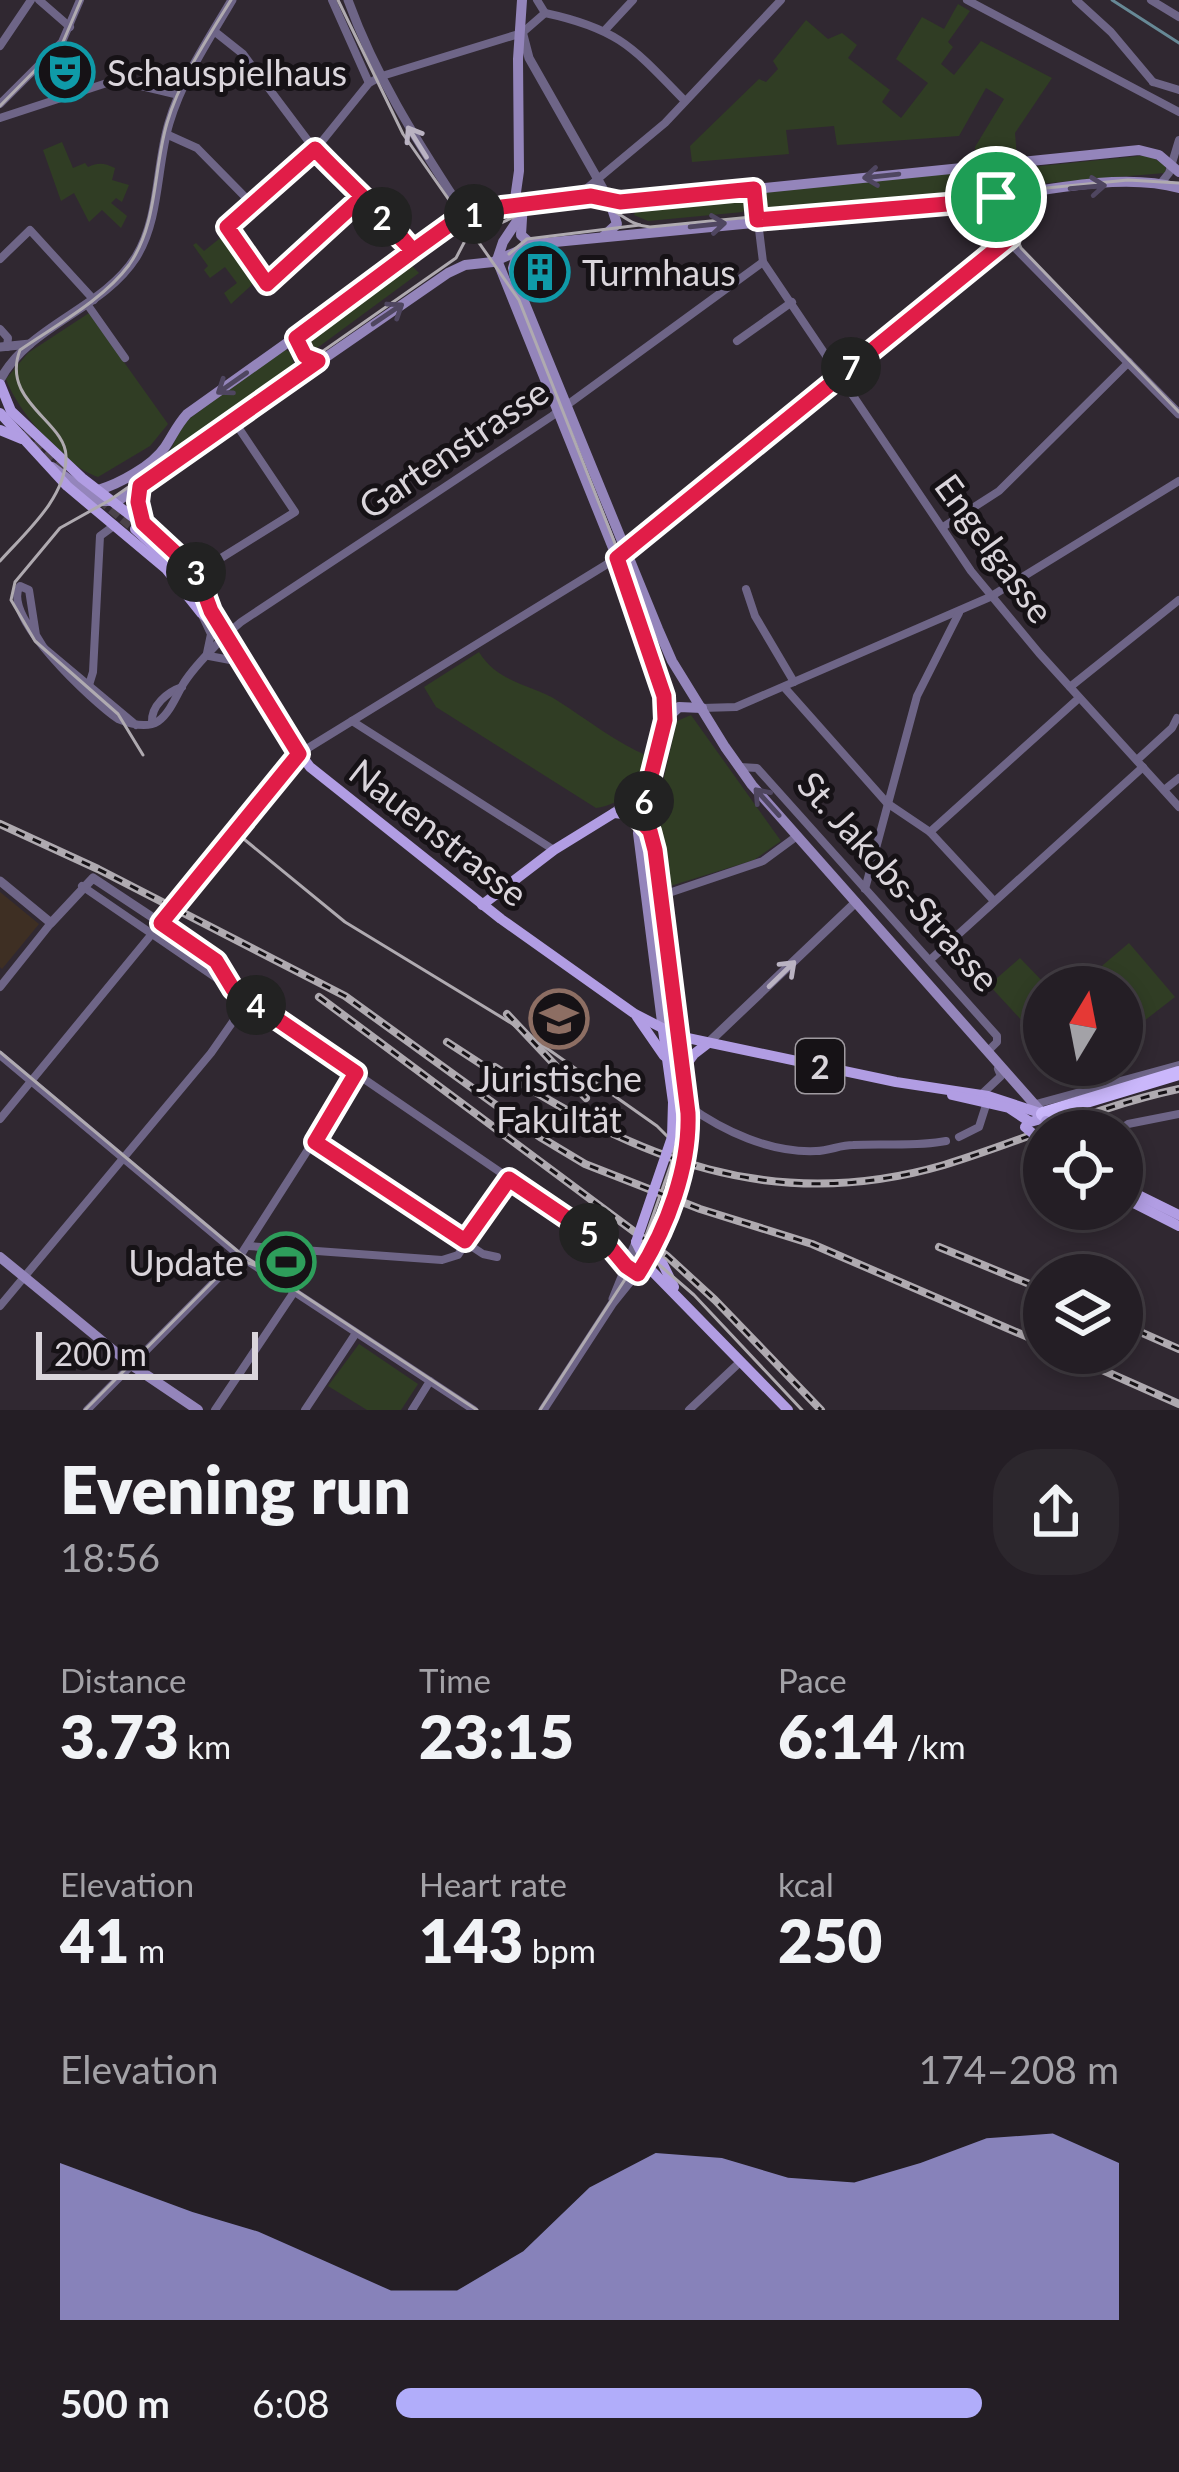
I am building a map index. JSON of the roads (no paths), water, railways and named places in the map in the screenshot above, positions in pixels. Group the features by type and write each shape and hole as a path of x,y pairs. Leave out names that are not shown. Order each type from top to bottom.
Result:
{"highway":[{"path":"1062,1110 1179,1069"}],"main road":[{"path":"522,0 520,208 522,238 534,244"},
{"path":"98,490 150,461 188,414 452,223 473,214 595,196 636,201 1139,150 1174,156"},
{"path":"52,467 98,501 114,503 457,268 497,260 534,244 971,202 1001,192 1161,183 1179,188"},
{"path":"600,238 617,224 609,200"},
{"path":"497,260 520,208"},
{"name":"St. Jakobs-Strasse","path":"520,249 514,277 621,554 662,681 665,720"},
{"name":"St. Jakobs-Strasse","path":"497,260 563,408"},
{"path":"296,338 305,356 318,361"},
{"name":"2","path":"0,382 2,416 67,486 115,525"},
{"name":"2","path":"2,416 114,503"},
{"path":"140,486 139,526 182,573 206,612"},
{"name":"Nauenstrasse","path":"114,503 197,573 206,612"},
{"name":"Nauenstrasse","path":"115,525 166,569 226,634 299,754 333,788 482,905 663,1030"},
{"name":"St. Jakobs-Strasse","path":"621,554 672,661 739,768 1038,1110"},
{"path":"703,708 679,707 665,720 640,820 638,851 669,1072 672,1137 636,1242 642,1268 682,1300 788,1410"},
{"path":"482,905 647,788"},
{"path":"614,813 640,820 651,834 687,1105 687,1148 656,1246 642,1268"},
{"path":"635,1014 669,1072"},
{"name":"2","path":"663,1030 707,1044 990,1096"},
{"path":"683,1069 707,1044"},
{"path":"990,1096 1026,1110"},
{"path":"990,1096 1023,1125"},
{"path":"1143,1197 1179,1215"},
{"path":"1143,1208 1179,1226"},
{"path":"656,1246 682,1300"},
{"path":"0,1257 131,1365 198,1410"}],"street":[{"path":"0,46 35,0 70,27"},
{"path":"0,104 50,55 70,27 80,0"},
{"path":"0,382 30,344 121,277 142,244 179,95 234,0"},
{"path":"332,0 375,80 458,204 473,214"},
{"path":"348,0 375,80"},
{"path":"537,0 545,14 606,29 627,42 685,101"},
{"path":"606,29 633,0"},
{"path":"573,200 665,123 781,0"},
{"path":"967,0 1179,112"},
{"path":"1076,0 1111,32 1153,82 1179,90"},
{"path":"1151,0 1179,17"},
{"path":"361,198 267,284 227,227 315,149 375,80 522,33 545,14"},
{"path":"214,31 243,55 315,149 413,251"},
{"path":"522,33 527,52 609,200"},
{"path":"520,86 527,77 541,78"},
{"path":"0,118 121,80 179,95"},
{"path":"1146,94 1153,82"},
{"path":"166,134 197,148 253,205"},
{"path":"1161,183 1174,156"},
{"path":"998,164 998,228 1179,414"},
{"name":"Engelgasse","path":"754,189 763,262 990,597 1179,807"},
{"path":"0,260 31,230 90,302 125,358"},
{"path":"161,923 299,754 621,554 1010,238"},
{"name":"Gartenstrasse","path":"136,725 152,722 153,710 182,687 226,634 563,408 763,262"},
{"path":"737,341 792,302"},
{"path":"0,328 8,338 2,350"},
{"path":"2,350 30,344"},
{"path":"2,350 17,356"},
{"path":"943,526 999,491 1129,362"},
{"path":"197,573 295,512 234,420"},
{"path":"703,708 736,707 990,597 1179,481"},
{"path":"88,685 93,672 100,536 115,525"},
{"path":"8,609 14,590 20,586 29,590 38,641 136,725"},
{"path":"746,590 789,684 887,803 930,832 994,901"},
{"path":"1070,687 1179,600"},
{"path":"866,890 917,696 960,611"},
{"path":"206,612 211,637 206,658 222,656 243,663"},
{"path":"23,639 108,712 136,725"},
{"path":"930,832 1079,698"},
{"path":"930,960 1140,763 1177,718"},
{"path":"352,721 554,850"},
{"name":"St. Jakobs-Strasse","path":"739,768 757,768 930,960 997,1036 989,1050"},
{"path":"1164,790 1179,778"},
{"path":"660,896 763,861 797,836"},
{"path":"0,987 82,886 96,878 216,961 233,989"},
{"path":"0,881 51,923"},
{"path":"82,886 611,1248 626,1266 642,1268"},
{"path":"707,1044 856,902"},
{"path":"0,1119 151,935"},
{"path":"0,1306 211,1053 248,1000"},
{"name":"St. Jakobs-Strasse","path":"978,1040 999,1070 990,1096"},
{"path":"0,1055 240,1256 474,1410"},
{"path":"1064,1110 1179,1069"},
{"path":"87,1410 248,1246 356,1073"},
{"path":"959,1137 979,1127 990,1096 1007,1081 1037,1110"},
{"path":"687,1105 722,1128 782,1150 946,1141"},
{"path":"1143,1121 1179,1114"},
{"path":"315,1142 483,1254 497,1257"},
{"path":"248,1246 442,1261 458,1255 509,1179"},
{"path":"611,1248 626,1250 636,1242"},
{"path":"612,1304 636,1242"},
{"path":"543,1410 612,1304 642,1268"},
{"path":"214,1410 294,1292"},
{"path":"305,1410 356,1333"},
{"path":"688,1410 740,1362"},
{"path":"412,1410 430,1381"}],"waterway":[{"path":"1112,0 1179,43"}],"tunnel":[{"path":"23,432 67,471"},
{"path":"100,499 135,529"}],"tram line":[{"path":"0,106 63,42 81,0"},
{"path":"0,561 52,501 66,457 56,433 19,384 20,350 93,301 129,265 150,214 172,107 231,0"},
{"path":"338,0 403,134 519,300 666,673 670,695 667,740 645,851 680,1116 675,1153 637,1261 540,1410"},
{"path":"461,217 488,227 531,211 590,204 650,227 1128,180 1179,183"},
{"path":"982,192 1004,207 1021,248 1179,412"},
{"path":"143,755 118,714 35,641 11,600 15,582 60,528 110,500 456,258 467,237 463,217"},
{"path":"509,254 527,239 640,225"},
{"path":"228,826 345,922 511,1023 657,1126 671,1140 675,1159"},
{"path":"0,1052 241,1254 477,1410"},
{"path":"651,1235 649,1246 656,1262 694,1295 802,1410"},
{"path":"85,1410 227,1267 243,1261 257,1266"}],"railway":[{"path":"0,824 345,996 540,1137 585,1164 700,1209 812,1244 1023,1335"},
{"path":"319,997 667,1256 821,1410"},
{"path":"507,1014 586,1098"},
{"path":"447,1042 507,1081"},
{"path":"495,1067 548,1100 655,1152 764,1180 821,1184 881,1179 944,1165 1179,1089"},
{"path":"939,1247 1023,1281"},
{"path":"1143,1333 1179,1349"},
{"path":"1111,1374 1179,1404"}],"place":[{"name":"Schauspielhaus","path":"65,72"},
{"name":"Turmhaus","path":"540,272"},
{"name":"Juristische Fakultät","path":"559,1019"},
{"name":"Update","path":"286,1262"}]}
